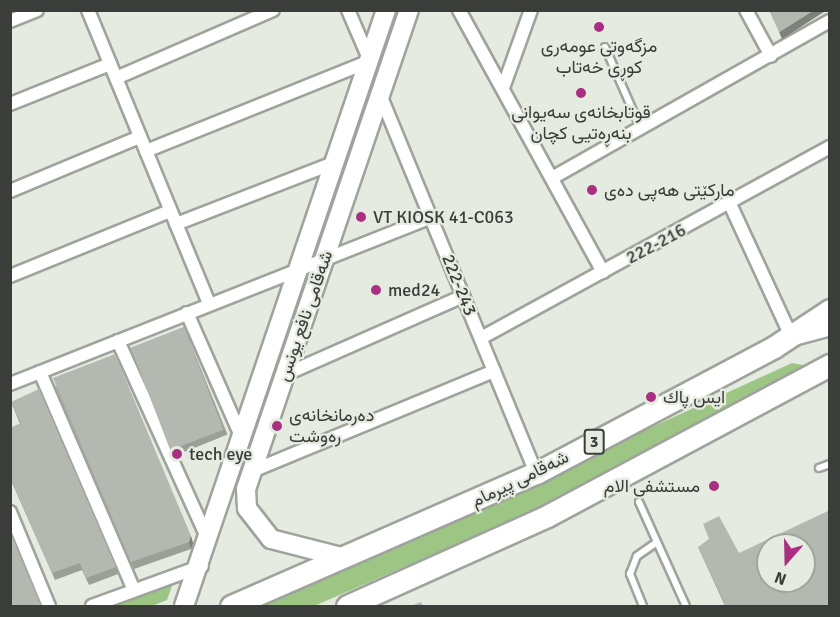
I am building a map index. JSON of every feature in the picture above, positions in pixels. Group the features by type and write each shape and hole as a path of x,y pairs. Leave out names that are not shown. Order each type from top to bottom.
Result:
{"highway":[{"name":"شەقامی پیرمام","path":"231,606 350,558 536,473 791,336 830,310"},
{"name":"3","path":"346,606 547,516 830,364"}],"main road":[{"name":"شەقامی نافع یونس","path":"184,606 202,566 386,10"},
{"name":"شەقامی نافع یونس","path":"350,558 306,552 271,539 248,508 250,472 391,68 409,10"},
{"path":"370,61 391,68"},
{"path":"791,336 830,326"}],"street":[{"path":"10,21 36,10"},
{"path":"88,10 208,304"},
{"path":"116,78 273,10"},
{"path":"146,151 370,61 348,10"},
{"path":"459,10 603,272"},
{"path":"503,88 531,10"},
{"path":"746,10 771,56"},
{"path":"552,178 830,21"},
{"path":"10,105 110,64"},
{"name":"222-243","path":"381,97 536,473"},
{"path":"10,191 140,137"},
{"name":"222-216","path":"481,338 730,204 830,147"},
{"path":"176,224 336,162"},
{"path":"730,204 791,336"},
{"path":"10,276 170,211"},
{"path":"10,384 208,304 299,273 431,216"},
{"path":"284,375 463,296"},
{"path":"187,313 243,440"},
{"path":"118,341 210,542"},
{"path":"250,472 494,371"},
{"path":"40,372 134,590"},
{"path":"10,512 49,606"},
{"path":"92,606 202,566"}],"lane":[{"path":"604,47 641,129"},
{"path":"819,468 830,464"},
{"path":"639,502 686,606"},
{"path":"643,606 632,565 657,542"}],"green space":[{"path":"792,363 809,366 557,501 314,606 261,606"},
{"path":"175,577 167,600 152,606 104,606"}],"building":[{"path":"769,10 814,10 779,32"},
{"path":"184,327 223,430 170,450 131,347"},
{"path":"115,354 191,536 189,542 131,562 53,378"},
{"path":"39,389 116,567 86,578 80,563 52,573 10,477 10,428 21,423 11,402"},
{"path":"830,510 830,606 726,606 698,547 709,539 703,524 719,516 739,553 756,545 756,593 816,593 816,533 781,533"},
{"path":"10,532 41,606 10,606"},
{"path":"421,602 423,606 411,606"}],"place":[{"name":"مزگەوتی عومەری کوڕی خەتاب","path":"599,27"},
{"name":"قوتابخانەی سەیوانی بنەڕەتیی کچان","path":"581,93"},
{"name":"مارکێتی هەپی دەی","path":"592,190"},
{"name":"VT KIOSK 41-C063","path":"361,217"},
{"name":"med24","path":"376,290"},
{"name":"ايس پاك","path":"651,397"},
{"name":"دەرمانخانەی رەوشت","path":"277,426"},
{"name":"tech eye","path":"177,454"},
{"name":"مستشفى الام","path":"714,486"}]}
